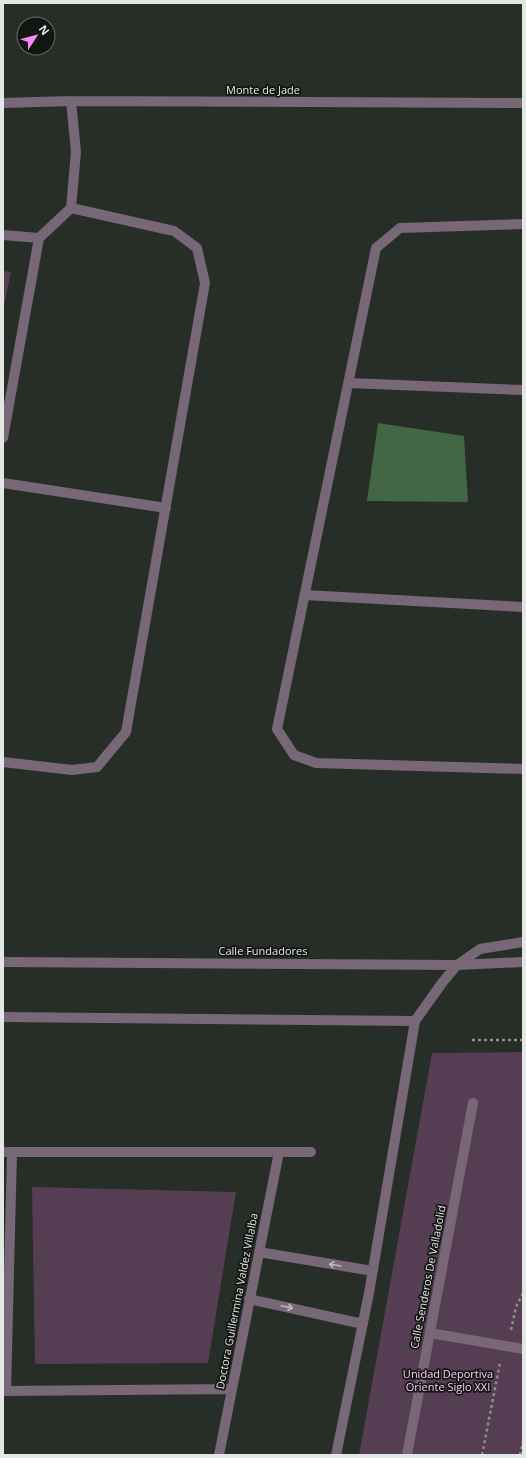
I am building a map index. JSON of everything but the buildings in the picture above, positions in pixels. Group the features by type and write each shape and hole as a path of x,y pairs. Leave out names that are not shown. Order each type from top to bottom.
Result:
{"street":[{"path":"3,438 39,238 71,208 76,152 71,102"},
{"name":"Monte de Jade","path":"3,103 523,103"},
{"path":"3,762 72,770 97,767 126,732 205,283 197,248 174,231 71,208"},
{"path":"523,224 400,228 376,248 277,729 294,755 316,763 523,769"},
{"path":"3,235 39,238"},
{"path":"349,383 523,390"},
{"path":"3,483 166,508"},
{"path":"305,595 523,607"},
{"path":"336,1455 373,1271 416,1021 442,983 458,965 480,949 523,942"},
{"name":"Calle Fundadores","path":"3,962 458,965 523,962"},
{"path":"3,1018 416,1021"},
{"name":"Calle Senderos De Valladolid","path":"407,1455 473,1103"},
{"path":"232,1389 5,1391 8,1152 311,1152"},
{"name":"Doctora Guillermina Valdez Villalba","path":"219,1455 278,1152"},
{"path":"259,1252 373,1271"},
{"path":"249,1299 363,1324"},
{"path":"430,1333 523,1349"}],"path":[{"path":"472,1040 523,1040"},
{"path":"482,1455 504,1346 511,1331 516,1307 523,1293"},
{"path":"520,1455 523,1441"}],"green space":[{"path":"3,271 11,272 3,311"},
{"name":"Unidad Deportiva Oriente Siglo XXI","path":"523,1052 523,1455 359,1455 432,1053"},
{"path":"32,1187 236,1192 208,1363 35,1364"}],"shaded area":[{"path":"378,423 464,436 468,502 367,501"}]}
